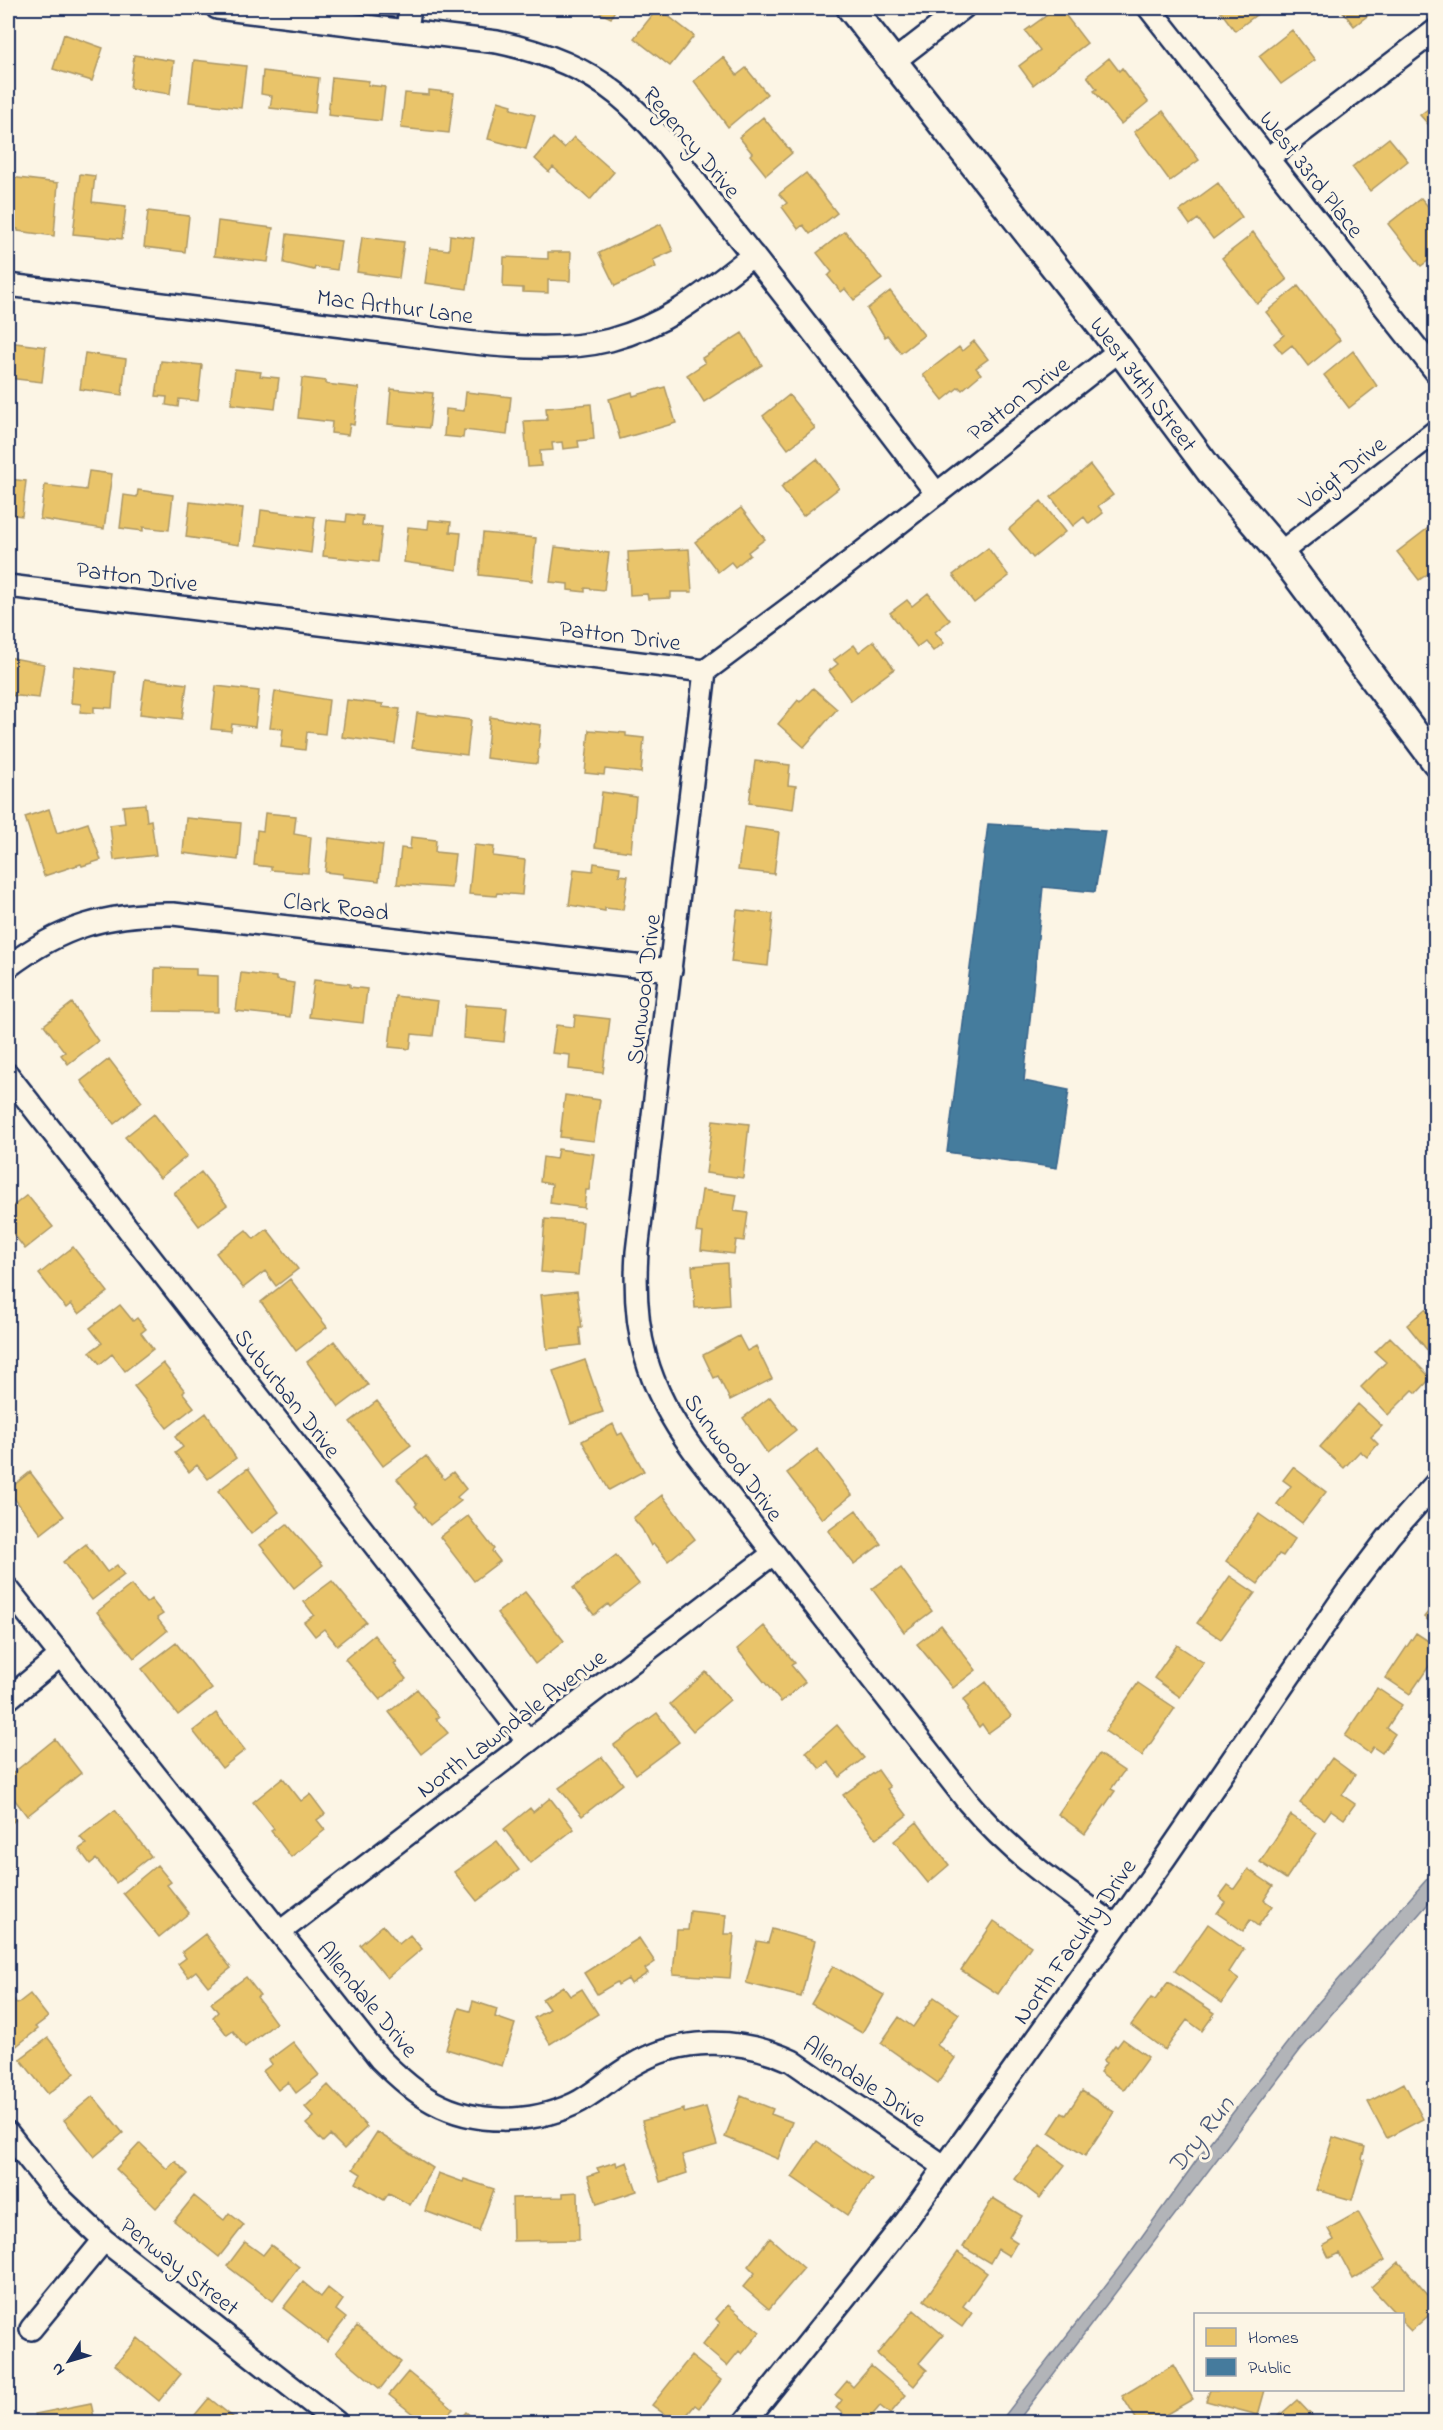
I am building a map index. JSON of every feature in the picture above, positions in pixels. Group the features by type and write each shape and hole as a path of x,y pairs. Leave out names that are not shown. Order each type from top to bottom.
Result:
{"street":[{"name":"Regency Drive","path":"217,8 407,30 517,46 568,65 617,94 643,119 753,255 937,494"},
{"path":"407,30 410,8"},
{"name":"West 34th Street","path":"851,8 1120,350 1210,471 1280,553 1436,762"},
{"path":"893,62 963,8"},
{"name":"West 33rd Place","path":"1149,8 1436,372"},
{"path":"1267,159 1436,30"},
{"name":"Mac Arthur Lane","path":"8,285 443,338 563,347 610,340 663,320 693,303 753,255"},
{"name":"Patton Drive","path":"8,586 705,671 937,494 1120,350"},
{"name":"Voigt Drive","path":"1280,553 1436,431"},
{"name":"Sunwood Drive","path":"705,671 637,1252 635,1286 637,1319 650,1374 674,1424 990,1827 1026,1861 1116,1926"},
{"name":"Clark Road","path":"8,968 40,945 72,929 116,916 151,914 185,915 671,970"},
{"name":"Suburban Drive","path":"8,1075 528,1742"},
{"name":"North Faculty Drive","path":"745,2422 868,2271 945,2167 1116,1926 1349,1589 1390,1535 1436,1483"},
{"name":"North Lawndale Avenue","path":"280,1932 774,1553"},
{"name":"Allendale Drive","path":"8,1589 380,2059 396,2075 432,2102 464,2114 509,2119 553,2112 574,2103 632,2065 662,2051 706,2043 727,2043 761,2049 792,2061 945,2167"},
{"path":"8,1699 61,1655"},
{"name":"Penway Street","path":"8,2133 57,2194 104,2240 336,2422"},
{"path":"31,2329 104,2240"}],"shaded area":[{"name":"Dry Run","path":"1435,1870 1435,1896 1301,2049 1017,2422 1000,2422 1122,2264 1204,2150 1318,2003"}],"building: Homes":[{"path":"590,8 616,8 611,18"},
{"path":"658,8 694,36 670,66 634,38"},
{"path":"1060,8 1087,43 1033,85 1019,66 1040,50 1025,31"},
{"path":"1218,8 1263,8 1264,9 1235,31"},
{"path":"1340,8 1378,8 1354,26"},
{"path":"1292,30 1315,60 1281,84 1259,56"},
{"path":"64,34 103,48 92,81 53,69"},
{"path":"134,55 174,61 170,94 130,88"},
{"path":"723,57 737,75 746,68 767,94 728,127 694,81"},
{"path":"1109,58 1119,71 1122,68 1148,102 1121,124 1094,91 1097,89 1087,76"},
{"path":"194,60 246,66 241,108 189,102"},
{"path":"263,71 319,78 315,113 270,108 272,96 261,94"},
{"path":"332,77 369,81 368,85 385,87 381,121 328,115"},
{"path":"429,90 454,93 449,133 401,128 405,93 429,95"},
{"path":"498,101 512,105 511,109 535,115 526,149 488,139"},
{"path":"1436,103 1436,133 1420,115"},
{"path":"1163,111 1199,160 1170,181 1134,132"},
{"path":"763,117 792,153 766,175 739,137"},
{"path":"574,137 614,172 590,200 553,167 549,172 535,159 553,138 564,148"},
{"path":"1389,138 1408,161 1370,191 1352,167"},
{"path":"806,173 837,213 810,234 803,225 798,229 782,207 787,203 779,194"},
{"path":"80,174 95,176 92,202 126,206 122,239 73,234"},
{"path":"10,177 58,183 54,236 8,228"},
{"path":"1218,183 1242,217 1213,239 1198,219 1190,225 1180,211"},
{"path":"1421,198 1436,216 1436,255 1421,266 1388,224"},
{"path":"148,211 189,216 185,252 144,247"},
{"path":"218,221 273,228 268,262 214,256"},
{"path":"661,224 673,251 653,260 656,267 615,286 599,253"},
{"path":"845,231 882,279 854,300 845,289 841,292 828,276 832,272 817,253"},
{"path":"1253,232 1287,280 1257,304 1222,258"},
{"path":"287,234 341,241 337,270 315,267 314,270 284,263"},
{"path":"450,235 474,238 467,289 425,283 430,248 449,250"},
{"path":"362,237 404,242 399,278 357,272"},
{"path":"548,252 571,252 570,281 548,280 548,293 523,292 523,288 503,287 504,257 548,259"},
{"path":"1298,286 1340,340 1308,366 1292,345 1282,353 1274,343 1284,335 1266,312"},
{"path":"890,291 924,335 901,353 887,335 885,337 867,309"},
{"path":"742,333 762,365 704,402 687,375 705,363 702,358"},
{"path":"974,341 988,359 976,368 981,374 962,390 959,387 943,400 923,375 959,347 962,351"},
{"path":"8,342 46,347 42,382 8,378"},
{"path":"1353,351 1377,386 1349,408 1324,375"},
{"path":"85,353 126,359 122,395 80,389"},
{"path":"161,361 202,365 198,401 179,399 178,407 166,405 167,397 156,396"},
{"path":"235,369 261,372 260,376 279,378 275,409 231,404"},
{"path":"302,378 359,388 354,425 350,424 348,435 331,433 332,422 298,418"},
{"path":"665,387 676,423 620,439 609,399 632,392 633,396"},
{"path":"391,389 433,393 429,428 388,424"},
{"path":"466,392 511,397 507,435 464,430 463,438 444,436 446,409 464,411"},
{"path":"789,395 815,428 788,449 763,416"},
{"path":"591,404 594,439 578,441 579,447 563,449 562,442 552,443 553,450 540,451 541,466 528,467 524,421 547,420 546,408"},
{"path":"817,459 839,488 803,516 781,487"},
{"path":"1090,465 1113,495 1098,506 1103,513 1089,524 1084,517 1073,526 1051,497"},
{"path":"89,471 112,474 104,529 40,519 45,485 86,490"},
{"path":"8,479 26,481 22,516 8,514"},
{"path":"138,490 173,495 169,530 143,527 143,531 120,528 124,495 137,497"},
{"path":"1041,501 1065,532 1033,558 1009,529"},
{"path":"190,502 243,508 239,545 186,537"},
{"path":"741,508 765,539 748,552 750,555 735,567 731,562 718,572 695,542"},
{"path":"261,510 315,517 311,553 257,545"},
{"path":"347,514 363,516 362,525 382,527 378,562 323,556 327,520 346,522"},
{"path":"429,520 451,522 450,532 461,533 457,570 404,562 408,527 428,529"},
{"path":"1436,522 1436,568 1419,580 1397,552"},
{"path":"483,533 536,538 532,581 479,575"},
{"path":"555,547 609,553 604,590 585,588 585,592 568,590 568,584 550,582"},
{"path":"988,548 1009,576 974,603 953,575"},
{"path":"689,549 692,592 671,592 671,598 648,599 647,594 630,595 628,552"},
{"path":"928,593 950,620 935,632 944,643 933,651 925,641 917,647 890,613 907,600 912,606"},
{"path":"874,641 894,669 851,701 829,671 838,664 834,660 854,645 859,652"},
{"path":"8,657 44,664 39,698 8,695"},
{"path":"74,666 115,672 112,708 94,707 94,713 80,712 81,704 71,703"},
{"path":"145,679 187,684 182,719 140,714"},
{"path":"216,686 259,691 255,727 232,724 231,731 211,729"},
{"path":"813,688 837,709 804,747 778,724 798,700 800,702"},
{"path":"275,691 329,700 325,734 307,732 305,750 281,747 283,729 270,728"},
{"path":"347,700 383,704 382,707 400,709 395,744 342,737"},
{"path":"417,713 471,720 467,755 412,748"},
{"path":"490,717 541,725 537,764 486,758"},
{"path":"589,730 626,733 626,736 644,738 641,773 605,769 604,775 585,773"},
{"path":"755,761 790,765 788,785 796,786 793,809 749,803"},
{"path":"602,792 636,797 631,852 595,847"},
{"path":"145,804 147,821 151,820 156,855 114,860 110,825 125,823 123,806"},
{"path":"49,809 57,833 88,823 101,860 44,876 25,817"},
{"path":"265,813 296,816 294,834 311,837 308,873 271,870 271,867 254,865 257,830 263,831"},
{"path":"186,818 241,823 238,860 183,853"},
{"path":"744,827 779,832 774,874 738,870"},
{"path":"411,837 436,840 435,852 455,854 451,888 397,884 401,848 410,849"},
{"path":"329,838 383,845 379,881 343,877 343,874 325,872"},
{"path":"474,845 494,847 493,856 525,860 522,895 469,894"},
{"path":"594,863 620,867 619,875 628,876 623,910 605,908 605,911 569,905 574,869 593,871"},
{"path":"737,910 773,914 768,966 731,962"},
{"path":"155,968 196,969 196,975 218,976 218,1012 154,1011"},
{"path":"241,973 276,977 276,980 294,983 290,1017 236,1011"},
{"path":"314,980 350,984 350,987 367,989 363,1023 309,1017"},
{"path":"395,996 438,1001 433,1036 412,1034 410,1049 389,1047"},
{"path":"72,1003 98,1041 68,1064 61,1055 65,1052 44,1025"},
{"path":"465,1005 507,1008 504,1042 463,1038"},
{"path":"575,1015 610,1019 603,1073 569,1069 570,1055 552,1053 556,1025 574,1027"},
{"path":"109,1059 142,1102 114,1124 81,1081"},
{"path":"565,1095 600,1100 594,1141 560,1137"},
{"path":"154,1114 187,1156 160,1178 125,1137"},
{"path":"713,1120 749,1124 743,1178 706,1173"},
{"path":"558,1149 594,1154 584,1208 550,1203 552,1184 540,1182 543,1157 556,1159"},
{"path":"201,1172 227,1205 199,1226 174,1193"},
{"path":"702,1190 737,1195 734,1211 748,1213 744,1241 736,1240 734,1254 701,1250 703,1233 696,1232"},
{"path":"27,1195 53,1227 25,1249 8,1227 8,1210"},
{"path":"545,1219 583,1222 578,1275 541,1272"},
{"path":"267,1229 298,1269 276,1286 265,1271 243,1288 216,1253 246,1230 254,1239"},
{"path":"73,1247 108,1292 79,1314 71,1304 66,1308 39,1274"},
{"path":"727,1263 729,1305 695,1308 692,1266"},
{"path":"290,1279 327,1327 296,1351 261,1302"},
{"path":"577,1291 582,1328 579,1328 581,1345 547,1349 541,1295"},
{"path":"120,1305 133,1321 137,1318 146,1329 141,1333 153,1349 125,1371 112,1354 100,1364 90,1352 102,1343 90,1328"},
{"path":"1425,1309 1436,1321 1436,1361 1407,1325"},
{"path":"739,1336 747,1351 756,1346 772,1379 730,1400 718,1376 714,1378 703,1355"},
{"path":"1390,1337 1431,1378 1417,1393 1413,1390 1388,1415 1361,1387 1386,1362 1375,1352"},
{"path":"334,1341 368,1385 339,1407 307,1362"},
{"path":"585,1360 603,1412 571,1423 553,1371"},
{"path":"163,1363 185,1391 183,1393 194,1407 167,1428 134,1386"},
{"path":"770,1397 796,1430 767,1453 743,1418"},
{"path":"377,1401 411,1445 383,1466 350,1422"},
{"path":"1358,1404 1382,1426 1371,1437 1378,1444 1367,1457 1360,1451 1344,1468 1320,1447"},
{"path":"206,1413 236,1458 208,1479 197,1465 189,1472 175,1453 183,1447 175,1437"},
{"path":"613,1424 618,1435 622,1433 644,1471 609,1490 582,1441"},
{"path":"817,1449 852,1495 822,1519 787,1473"},
{"path":"426,1456 444,1479 453,1472 466,1489 457,1497 461,1501 430,1525 397,1479"},
{"path":"1293,1467 1326,1492 1302,1523 1277,1504 1291,1486 1283,1480"},
{"path":"248,1468 279,1512 251,1534 218,1491"},
{"path":"30,1472 64,1516 41,1534 8,1490"},
{"path":"662,1495 695,1539 668,1561 654,1544 651,1546 633,1518"},
{"path":"856,1510 881,1544 854,1564 828,1531"},
{"path":"1259,1514 1295,1539 1283,1556 1279,1554 1258,1584 1226,1561"},
{"path":"468,1516 494,1549 492,1551 500,1561 474,1581 440,1537"},
{"path":"287,1524 323,1565 294,1588 260,1545"},
{"path":"86,1544 107,1572 117,1565 124,1575 92,1600 63,1562"},
{"path":"616,1555 639,1584 610,1607 608,1604 594,1615 573,1588"},
{"path":"901,1568 932,1611 904,1632 872,1589"},
{"path":"1230,1576 1255,1593 1221,1639 1197,1623"},
{"path":"332,1581 366,1622 337,1645 324,1629 315,1636 304,1622 314,1615 304,1602"},
{"path":"131,1585 146,1603 151,1599 163,1614 157,1618 167,1631 134,1658 97,1612"},
{"path":"525,1592 564,1641 535,1664 497,1613"},
{"path":"1436,1602 1436,1626 1424,1617"},
{"path":"941,1625 976,1670 953,1688 917,1644"},
{"path":"764,1626 795,1663 791,1665 805,1682 781,1702 737,1649"},
{"path":"1416,1633 1436,1646 1436,1656 1410,1694 1386,1678"},
{"path":"374,1635 397,1663 394,1664 406,1679 380,1700 345,1659"},
{"path":"176,1643 212,1689 178,1715 142,1669"},
{"path":"1177,1645 1204,1663 1180,1697 1154,1678"},
{"path":"706,1672 730,1700 693,1731 670,1704"},
{"path":"986,1682 1011,1716 988,1733 982,1724 979,1727 963,1700"},
{"path":"1138,1683 1175,1708 1142,1756 1105,1731"},
{"path":"1377,1688 1402,1705 1387,1728 1395,1734 1382,1753 1373,1747 1369,1753 1345,1736"},
{"path":"417,1689 439,1717 436,1719 448,1733 421,1754 389,1712"},
{"path":"216,1713 245,1750 222,1768 193,1731"},
{"path":"657,1713 679,1742 636,1774 614,1745"},
{"path":"837,1725 864,1758 840,1777 828,1762 820,1769 806,1752"},
{"path":"55,1739 81,1773 27,1816 8,1791 8,1777"},
{"path":"1099,1754 1124,1771 1111,1789 1115,1791 1085,1834 1058,1814"},
{"path":"602,1757 623,1784 582,1816 559,1788"},
{"path":"1332,1758 1355,1775 1342,1795 1355,1804 1344,1819 1331,1810 1324,1820 1300,1803"},
{"path":"878,1770 890,1787 887,1789 907,1815 876,1839 843,1795"},
{"path":"283,1778 301,1801 310,1794 325,1814 317,1820 325,1830 291,1857 271,1831 274,1829 253,1802"},
{"path":"550,1798 574,1829 530,1863 504,1829 530,1808 533,1812"},
{"path":"8,1810 15,1820 8,1826"},
{"path":"115,1810 151,1856 116,1883 96,1859 90,1864 79,1849 86,1844 80,1837"},
{"path":"1291,1815 1317,1833 1286,1879 1260,1862"},
{"path":"917,1822 949,1865 928,1883 894,1841"},
{"path":"497,1841 519,1870 477,1901 454,1872"},
{"path":"157,1865 171,1882 167,1885 189,1913 159,1937 123,1893"},
{"path":"1248,1869 1273,1886 1264,1900 1272,1906 1258,1926 1250,1920 1243,1931 1217,1913 1225,1902 1219,1897 1228,1885 1234,1889"},
{"path":"690,1911 726,1915 724,1934 734,1934 730,1978 673,1974 677,1930 688,1930"},
{"path":"994,1921 1031,1946 998,1994 961,1970"},
{"path":"1208,1924 1244,1949 1229,1972 1239,1979 1222,2003 1175,1971"},
{"path":"383,1925 399,1944 410,1935 422,1949 387,1978 360,1945"},
{"path":"772,1929 815,1941 801,1997 746,1983 757,1941 768,1943"},
{"path":"205,1934 231,1968 208,1986 196,1971 188,1977 178,1964 186,1958 182,1952"},
{"path":"639,1938 655,1962 645,1969 648,1973 631,1984 628,1979 618,1985 617,1982 597,1994 584,1973"},
{"path":"833,1966 884,1995 862,2033 811,2004"},
{"path":"246,1977 260,1995 257,1997 276,2023 245,2047 233,2031 227,2035 213,2017 218,2012 211,2003"},
{"path":"1168,1982 1215,2013 1202,2031 1187,2020 1165,2050 1131,2025 1151,1998 1155,2000"},
{"path":"563,1986 570,1996 582,1989 598,2014 550,2044 534,2018 549,2009 542,1999"},
{"path":"8,1991 17,2004 30,1994 48,2017 35,2027 38,2029 14,2048 8,2039"},
{"path":"934,1997 959,2014 937,2045 955,2058 938,2083 881,2043 899,2017 913,2027"},
{"path":"473,2001 497,2009 495,2017 515,2024 502,2066 446,2049 459,2008 470,2011"},
{"path":"48,2038 75,2073 48,2094 20,2059"},
{"path":"1123,2039 1148,2057 1124,2090 1100,2072 1106,2063 1103,2061 1115,2045 1117,2047"},
{"path":"293,2042 319,2075 296,2093 288,2082 278,2090 263,2071 272,2064 269,2060"},
{"path":"1404,2083 1423,2119 1387,2138 1368,2102"},
{"path":"328,2085 367,2127 344,2149 330,2135 323,2142 306,2124 314,2117 305,2107"},
{"path":"1082,2091 1114,2112 1085,2156 1049,2133 1062,2113 1066,2115"},
{"path":"93,2096 123,2133 94,2157 64,2120"},
{"path":"741,2096 773,2109 771,2114 792,2122 778,2159 725,2137"},
{"path":"706,2107 717,2145 682,2155 687,2173 660,2182 642,2121 684,2109 684,2113"},
{"path":"377,2132 433,2168 410,2205 389,2193 384,2200 356,2183 361,2174 353,2169"},
{"path":"1333,2137 1365,2147 1362,2159 1364,2160 1352,2200 1316,2190"},
{"path":"817,2141 872,2179 847,2215 792,2177"},
{"path":"140,2143 167,2169 175,2161 188,2174 156,2208 116,2169"},
{"path":"1040,2146 1065,2165 1040,2198 1015,2179"},
{"path":"616,2162 617,2166 627,2162 637,2191 597,2204 588,2176 599,2172 597,2168"},
{"path":"438,2173 494,2189 479,2231 425,2211"},
{"path":"578,2192 579,2240 513,2241 512,2198 563,2197 563,2193"},
{"path":"194,2196 224,2220 229,2213 244,2225 219,2257 174,2221"},
{"path":"993,2198 1022,2216 1009,2237 1017,2242 1009,2256 998,2249 990,2263 963,2247"},
{"path":"1358,2212 1385,2260 1353,2279 1339,2253 1329,2258 1323,2246 1334,2240 1328,2229"},
{"path":"770,2238 804,2268 769,2309 743,2287 755,2273 748,2266"},
{"path":"245,2242 263,2255 271,2245 299,2267 273,2301 227,2266"},
{"path":"958,2252 987,2273 963,2306 972,2313 962,2327 924,2300"},
{"path":"1399,2262 1436,2304 1436,2309 1411,2331 1404,2324 1404,2313 1395,2313 1371,2287"},
{"path":"303,2282 321,2297 328,2288 343,2300 336,2310 346,2318 327,2342 283,2308"},
{"path":"728,2305 760,2332 742,2354 739,2351 727,2366 702,2345 720,2323 716,2319"},
{"path":"914,2310 943,2335 919,2363 927,2370 914,2386 877,2354"},
{"path":"357,2326 401,2362 380,2389 336,2352"},
{"path":"138,2338 181,2374 159,2401 115,2365"},
{"path":"691,2356 721,2380 699,2408 695,2405 681,2422 675,2422 652,2405"},
{"path":"1173,2365 1193,2399 1153,2422 1138,2422 1122,2396"},
{"path":"871,2366 906,2395 890,2414 880,2406 869,2419 873,2422 853,2422 836,2408 842,2400 835,2395 847,2381 853,2387"},
{"path":"408,2372 453,2409 441,2422 423,2422 389,2395"},
{"path":"1210,2391 1265,2391 1258,2415 1206,2401"},
{"path":"209,2398 239,2422 189,2422"},
{"path":"1297,2400 1318,2422 1272,2422"},
{"path":"91,2403 95,2422 37,2422 35,2414"},
{"path":"466,2412 478,2422 457,2422"}],"building: Public":[{"path":"988,824 1105,831 1095,892 1043,887 1024,1081 1069,1090 1057,1168 947,1152"}]}
